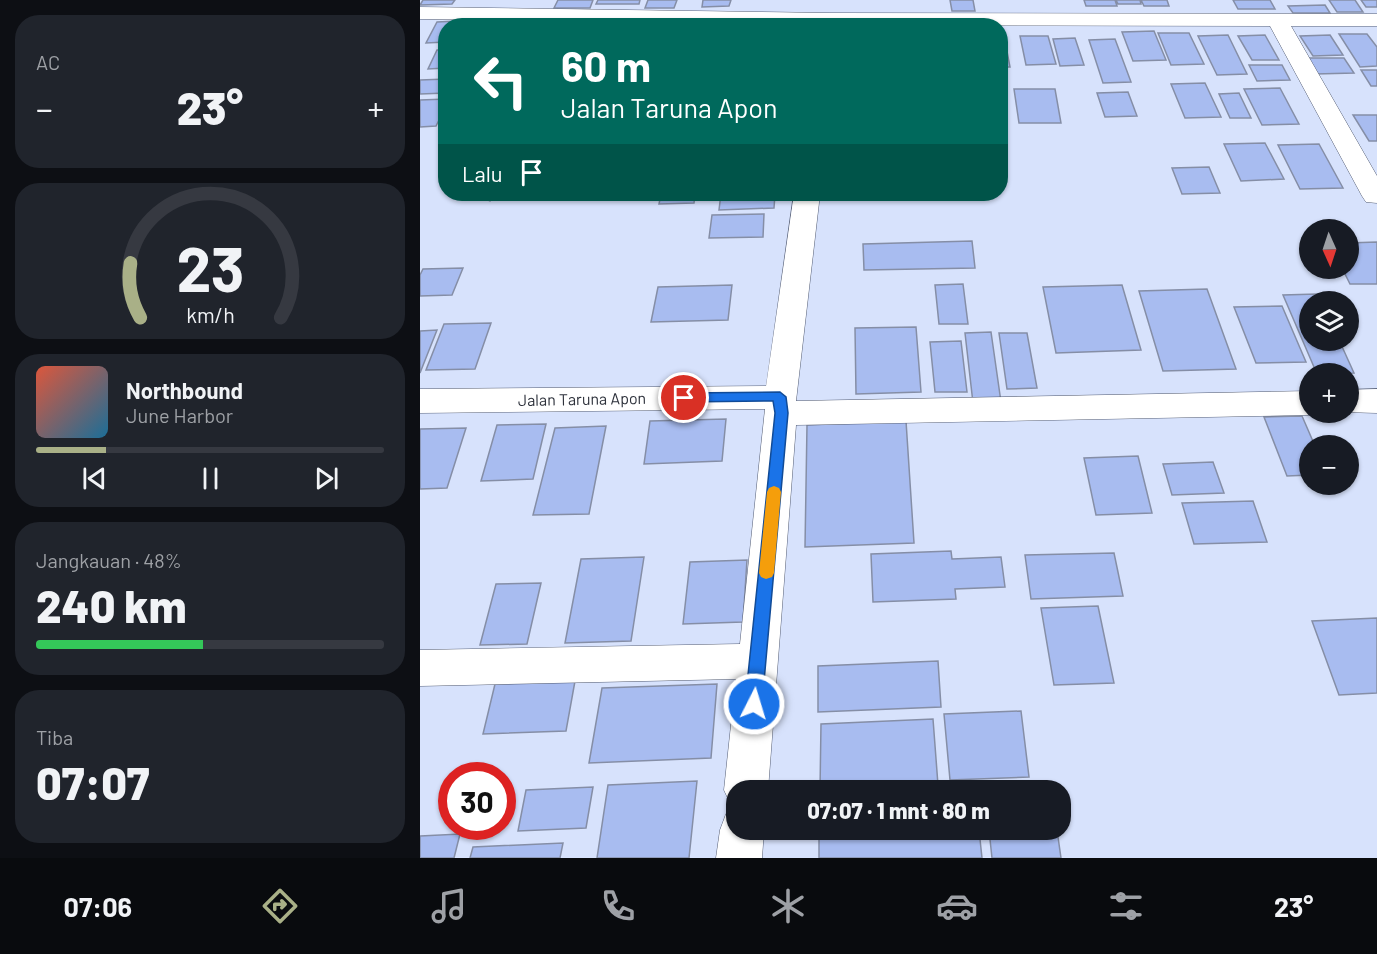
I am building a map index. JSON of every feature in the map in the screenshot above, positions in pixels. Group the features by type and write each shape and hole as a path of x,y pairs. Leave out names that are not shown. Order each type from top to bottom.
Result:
{"street":[{"path":"428,20 469,7 733,18"},
{"path":"1008,22 1377,20"},
{"path":"1278,22 1365,154 1375,196"},
{"path":"747,780 780,405 806,201"},
{"name":"Jalan Taruna Apon","path":"420,401 780,405 1299,403"},
{"path":"1359,402 1377,401"},
{"path":"420,668 758,661"},
{"path":"740,858 741,840"}],"building":[{"path":"423,0 455,0 452,4 420,5"},
{"path":"558,0 593,0 590,8 554,8"},
{"path":"598,0 640,0 639,4 596,4"},
{"path":"648,0 677,0 674,8 645,8"},
{"path":"703,0 731,0 729,6 702,7"},
{"path":"950,0 973,0 975,11 952,11"},
{"path":"1084,0 1115,0 1117,6 1086,6"},
{"path":"1116,0 1140,0 1141,4 1118,4"},
{"path":"1141,0 1167,0 1169,6 1144,6"},
{"path":"1233,0 1270,0 1275,9 1238,9"},
{"path":"1329,0 1355,0 1363,12 1337,12"},
{"path":"1361,0 1377,0 1377,7 1366,7"},
{"path":"1325,5 1330,13 1293,13 1288,6"},
{"path":"437,22 438,42 426,43"},
{"path":"1154,31 1166,60 1133,61 1122,32"},
{"path":"1158,33 1189,33 1204,64 1171,65"},
{"path":"1339,34 1367,34 1377,47 1377,66 1360,67"},
{"path":"1228,35 1247,74 1217,75 1198,36"},
{"path":"1265,35 1279,60 1252,60 1238,36"},
{"path":"1330,35 1343,55 1313,56 1300,36"},
{"path":"1020,36 1048,36 1056,64 1026,65"},
{"path":"1075,38 1084,65 1060,66 1053,39"},
{"path":"1115,39 1131,82 1103,83 1089,40"},
{"path":"437,50 438,50 438,68 428,69"},
{"path":"1306,58 1344,58 1354,73 1315,74"},
{"path":"1249,65 1282,65 1290,80 1257,81"},
{"path":"1361,70 1377,70 1377,86 1371,86"},
{"path":"438,79 438,93 420,94 420,80"},
{"path":"1205,83 1221,117 1185,118 1171,84"},
{"path":"1280,88 1299,124 1262,125 1244,89"},
{"path":"1014,89 1055,89 1061,123 1019,123"},
{"path":"1128,92 1137,116 1105,117 1097,93"},
{"path":"1239,93 1251,118 1230,118 1219,94"},
{"path":"438,99 436,126 420,127 420,100"},
{"path":"1353,115 1377,115 1377,141 1369,141"},
{"path":"1265,143 1284,179 1241,181 1224,144"},
{"path":"1319,144 1343,188 1300,189 1278,145"},
{"path":"1209,167 1220,193 1182,194 1172,168"},
{"path":"660,201 694,201 694,203 659,204"},
{"path":"720,201 774,201 774,208 719,210"},
{"path":"764,214 763,237 709,238 712,215"},
{"path":"972,241 975,268 864,270 863,244"},
{"path":"1377,242 1377,284 1350,284 1348,279 1359,279 1359,243"},
{"path":"463,268 452,295 420,296 420,275 423,269"},
{"path":"963,284 968,324 939,324 935,285"},
{"path":"732,285 728,320 651,322 658,287"},
{"path":"1122,285 1141,350 1056,353 1043,287"},
{"path":"1207,289 1236,369 1163,371 1139,291"},
{"path":"1283,295 1299,295 1299,332"},
{"path":"1282,306 1299,346 1299,351 1301,351 1306,362 1256,363 1234,307"},
{"path":"491,323 475,369 426,370 444,324"},
{"path":"916,327 921,392 856,394 855,328"},
{"path":"437,330 420,373 420,331"},
{"path":"991,332 1001,402 973,403 965,333"},
{"path":"999,333 1027,333 1037,388 1007,389"},
{"path":"961,341 967,392 935,392 930,342"},
{"path":"1307,351 1344,351 1349,363 1312,363"},
{"path":"1299,416 1299,423 1305,423 1310,435 1299,435 1299,475 1287,476 1264,417"},
{"path":"726,419 722,461 644,464 650,421"},
{"path":"906,421 914,543 805,547 807,425"},
{"path":"546,424 533,479 481,481 497,425"},
{"path":"606,426 589,514 533,515 555,428"},
{"path":"466,428 447,488 420,489 420,429"},
{"path":"1138,456 1152,513 1096,515 1084,458"},
{"path":"1213,462 1224,493 1172,495 1163,464"},
{"path":"1253,501 1267,542 1194,544 1182,503"},
{"path":"951,551 952,559 1001,557 1005,587 955,589 956,599 873,602 871,554"},
{"path":"1114,553 1123,596 1031,599 1025,555"},
{"path":"644,557 631,641 565,643 581,559"},
{"path":"747,560 743,622 683,624 690,562"},
{"path":"541,583 527,644 480,645 496,584"},
{"path":"1098,606 1114,683 1054,685 1041,608"},
{"path":"1377,618 1377,693 1339,695 1312,621"},
{"path":"938,661 941,707 818,712 818,666"},
{"path":"575,681 566,731 483,734 495,684"},
{"path":"717,684 711,758 589,763 602,688"},
{"path":"1021,711 1029,777 950,780 944,714"},
{"path":"933,719 938,780 820,780 821,724"},
{"path":"697,781 689,858 597,858 608,785"},
{"path":"593,787 586,828 518,831 526,790"},
{"path":"438,835 438,840 458,840 454,858 420,858 420,836"},
{"path":"819,840 980,840 982,858 819,858"},
{"path":"990,840 1058,840 1061,858 992,858"},
{"path":"563,843 560,858 470,858 473,847"}],"slow traffic":[{"path":"766,573 774,492"}],"route":[{"path":"684,398 780,397 781,413 754,704"}]}
